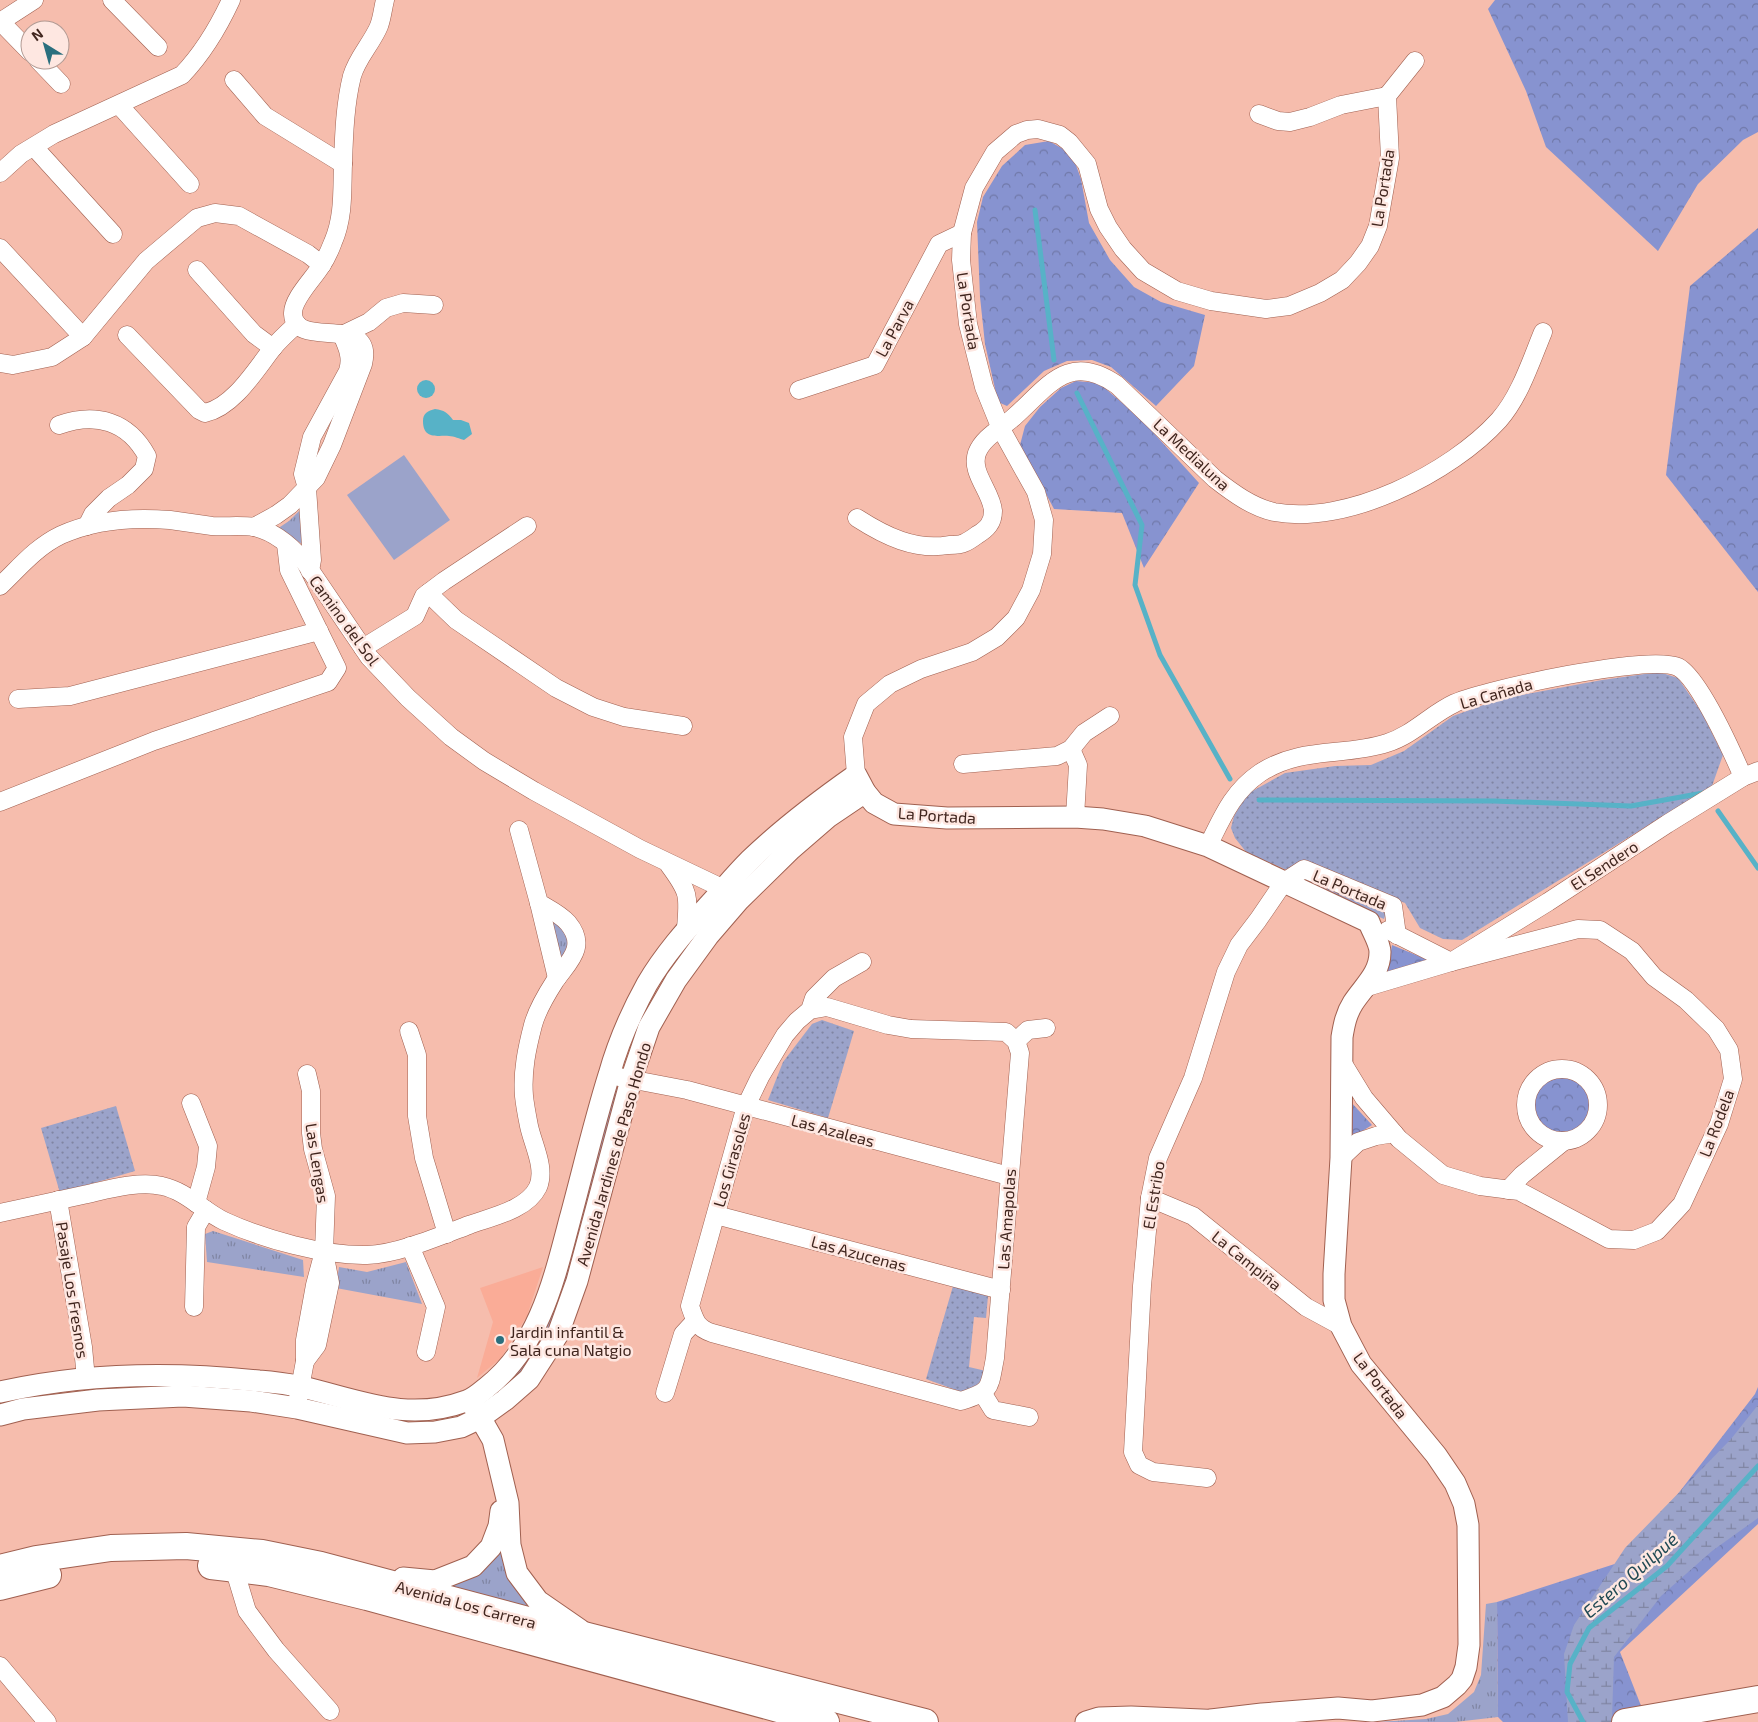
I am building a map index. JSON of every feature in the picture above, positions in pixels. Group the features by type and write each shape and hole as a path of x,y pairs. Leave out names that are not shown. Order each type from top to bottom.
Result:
{"main road":[{"name":"Avenida Los Carrera","path":"0,1568 36,1559 101,1549 149,1546 186,1546 262,1553 291,1558 925,1722"},
{"name":"Avenida Los Carrera","path":"0,1587 62,1573 131,1565 200,1565 269,1573 367,1597 637,1669 775,1714 826,1722"},
{"path":"1625,1722 1758,1699"}],"street":[{"path":"20,42 0,21 34,0"},
{"path":"112,0 158,47"},
{"path":"0,173 21,154 54,134 182,75 214,35 231,0"},
{"path":"385,0 379,27 352,74 346,112 343,202 339,228 322,265 295,304 292,314 297,324 308,331 342,335 369,322 386,308 403,303 434,305"},
{"path":"1260,114 1278,121 1290,122 1310,117 1341,105 1387,96 1415,61"},
{"path":"48,70 61,84"},
{"path":"234,80 265,116 343,164"},
{"name":"La Portada","path":"1211,1720 1338,1708 1372,1711 1422,1705 1443,1697 1462,1679 1469,1645 1468,1525 1464,1504 1455,1483 1436,1456 1362,1364 1341,1326 1334,1300 1341,1158 1342,1037 1345,1019 1353,1003 1367,987 1378,968 1380,950 1369,922 1208,846 1145,826 1075,817 948,818 894,814 874,803 861,783 853,737 866,704 890,684 921,669 972,652 997,637 1016,618 1030,590 1042,554 1044,520 1036,492 1001,428 984,387 968,324 961,260 962,233 974,188 995,152 1016,134 1027,130 1044,130 1060,135 1069,142 1087,164 1099,209 1108,227 1123,249 1143,271 1177,291 1210,301 1266,309 1289,306 1320,294 1342,280 1358,264 1370,246 1378,226 1390,158 1387,96"},
{"path":"119,105 190,184"},
{"path":"34,147 113,234"},
{"path":"0,363 13,365 52,356 83,337 146,261 198,218 216,213 239,216 308,254 322,265"},
{"name":"La Parva","path":"799,390 875,364 939,244 962,233"},
{"path":"0,248 83,337"},
{"path":"197,270 254,334 273,348"},
{"path":"127,336 199,410 205,413 222,407 240,389 273,348 297,324"},
{"name":"La Medialuna","path":"856,518 882,534 908,544 938,547 964,543 986,530 992,522 993,509 976,468 976,455 983,441 1001,428 1053,380 1066,374 1081,371 1095,373 1117,385 1215,479 1253,505 1273,512 1298,515 1333,512 1386,496 1425,477 1470,448 1500,419 1513,398 1543,332"},
{"path":"310,571 312,560 307,488 303,474 312,437 348,371 350,362 348,348 342,335"},
{"path":"59,425 74,420 108,422 122,427 133,435 147,456 144,469 93,514 88,526"},
{"path":"254,527 276,516 307,488"},
{"name":"Camino del Sol","path":"0,586 24,560 43,546 62,535 88,526 124,520 147,519 211,526 254,527 265,531 286,544 300,556 363,648 388,678 451,737 484,761 534,791 731,894"},
{"path":"363,648 415,616 424,596 444,581 527,526"},
{"path":"0,802 154,741 328,682 337,668 288,570 286,544"},
{"path":"428,593 456,620 556,688 593,707 624,717 683,726"},
{"path":"18,699 70,696 319,631"},
{"name":"La Cañada","path":"1208,846 1227,807 1241,788 1261,772 1293,757 1332,751 1364,749 1386,744 1405,737 1455,703 1500,689 1613,668 1655,663 1678,668 1691,680 1750,774"},
{"path":"963,764 1057,756 1071,749 1084,733 1110,716"},
{"path":"1071,749 1078,766 1075,817"},
{"name":"El Sendero","path":"1451,962 1750,774"},
{"name":"Avenida Jardines de Paso Hondo","path":"0,1392 30,1385 86,1379 155,1375 259,1381 300,1386 375,1407 417,1411 475,1409 505,1400 529,1379 558,1334 577,1281 631,1080 649,1027 676,980 708,936 750,860 798,817 861,783"},
{"path":"519,830 557,978"},
{"name":"Camino del Sol","path":"667,862 685,886 688,904 686,928"},
{"name":"La Portada","path":"1284,882 1304,869 1393,906 1397,935"},
{"name":"El Estribo","path":"1207,1478 1153,1472 1139,1465 1133,1452 1142,1286 1150,1198 1158,1158 1193,1078 1226,972 1239,945 1284,882"},
{"name":"Avenida Jardines de Paso Hondo","path":"0,1415 23,1409 98,1400 183,1396 251,1401 297,1408 406,1433 461,1427 521,1351 540,1317 555,1277 609,1075 625,1026 648,982 686,928 731,894"},
{"path":"0,1213 143,1184 162,1185 178,1191 222,1220 250,1232 324,1252 368,1255 410,1246 447,1234 524,1204 538,1186 540,1176 540,1165 529,1126 524,1095 525,1053 535,1017 557,978 570,963 577,940 568,923 539,902"},
{"path":"1369,922 1451,962"},
{"name":"La Rodela","path":"1342,1062 1364,1098 1394,1133 1443,1175 1480,1186 1519,1191 1608,1239 1634,1240 1657,1231 1682,1204 1718,1124 1733,1079 1728,1050 1716,1029 1686,1000 1654,977 1632,951 1600,930 1578,929 1451,962 1367,987"},
{"name":"Los Girasoles","path":"695,1321 690,1306 745,1112 760,1077 785,1034 810,1010 814,998 834,978 862,962"},
{"path":"810,1010 827,1007 888,1025 911,1029 1006,1032 1016,1041 1028,1030 1046,1028"},
{"path":"409,1030 417,1054 417,1116 424,1158 447,1234"},
{"name":"Las Amapolas","path":"983,1394 990,1383 995,1358 1020,1053 1016,1041"},
{"path":"1508,1190 1522,1175 1564,1141 1575,1138 1589,1128 1597,1114 1598,1102 1593,1086 1582,1074 1571,1070 1559,1069 1547,1072 1537,1079 1530,1089 1526,1102 1527,1114 1532,1125 1541,1134 1552,1139 1564,1141"},
{"name":"Las Lengas","path":"297,1408 305,1361 305,1340 315,1285 324,1252 326,1196 313,1149 311,1091 307,1074"},
{"name":"Las Azaleas","path":"609,1075 687,1090 745,1112 1009,1176"},
{"path":"191,1103 208,1146 201,1207 196,1227 194,1307"},
{"path":"1341,1158 1358,1142 1394,1133"},
{"name":"La Campiña","path":"1150,1198 1193,1216 1306,1307 1341,1326"},
{"name":"Pasaje Los Fresnos","path":"58,1200 83,1347 86,1379"},
{"name":"Las Azucenas","path":"716,1215 1001,1290"},
{"path":"410,1246 436,1307 426,1352"},
{"path":"665,1393 683,1334 695,1321 703,1330 712,1333 961,1402 983,1394 993,1410 1029,1417"},
{"path":"475,1409 493,1440 508,1504 510,1545 517,1573 538,1601 588,1636"},
{"path":"349,1573 435,1581 473,1566 492,1547 499,1526 505,1491"},
{"path":"234,1568 247,1611 276,1650 330,1711"},
{"path":"0,1666 47,1722"},
{"path":"1342,1722 1372,1711"},
{"name":"La Portada","path":"1086,1722 1099,1718 1131,1717 1232,1722"}],"shaded area":[{"path":"422,380 430,380 435,385 433,396 422,398 417,393 417,385"},
{"path":"435,409 446,412 453,420 469,423 472,434 464,440 451,436 428,434 424,427 423,418 426,413"},
{"name":"Jardin infantil & Sala cuna Natgio","path":"543,1267 527,1316 501,1358 477,1378 493,1322 480,1288"}],"green space":[{"path":"1495,0 1758,0 1758,132 1743,140 1698,184 1658,251 1546,147 1526,91 1488,9"},
{"path":"1049,141 1072,154 1081,179 1089,223 1110,260 1134,287 1161,302 1205,315 1194,366 1156,406 1111,367 1092,360 1067,361 1044,371 1007,406 998,402 985,344 980,297 977,222 983,197 1002,166 1025,145"},
{"path":"1758,228 1758,592 1666,475 1690,286"},
{"path":"1076,381 1099,383 1141,419 1199,483 1144,568 1122,513 1054,509 1020,445 1025,426 1040,407 1061,388"},
{"path":"404,455 450,520 394,560 347,495"},
{"path":"302,508 304,545 277,529 289,521"},
{"path":"1659,672 1678,678 1702,713 1723,755 1712,786 1462,940 1443,939 1420,928 1405,903 1303,861 1289,871 1247,853 1235,838 1231,828 1234,816 1247,794 1285,773 1335,766 1371,765 1404,751 1453,716 1500,699 1602,680"},
{"path":"1303,877 1386,913 1384,919 1300,883"},
{"path":"551,921 556,921 569,934 564,965 550,927"},
{"path":"1392,945 1428,960 1387,973"},
{"path":"822,1020 854,1031 828,1118 768,1100 783,1062 812,1024"},
{"path":"1562,1075 1573,1077 1586,1088 1591,1104 1589,1115 1578,1128 1562,1133 1551,1131 1538,1120 1533,1104 1535,1093 1546,1080"},
{"path":"615,1088 618,1089 559,1310 524,1375 483,1405 530,1357 545,1331 556,1301"},
{"path":"1350,1101 1372,1125 1348,1140"},
{"path":"116,1106 135,1171 60,1193 41,1128"},
{"path":"213,1231 303,1260 304,1277 207,1262 205,1234"},
{"path":"406,1262 422,1304 336,1288 339,1267 367,1272"},
{"path":"953,1286 988,1296 986,1318 974,1317 969,1367 986,1371 980,1386 964,1393 926,1379"},
{"path":"1758,1387 1758,1524 1620,1652 1645,1716 1652,1722 1503,1722 1498,1717 1497,1602 1627,1560 1755,1394"},
{"path":"1758,1405 1758,1518 1712,1551 1661,1596 1614,1657 1612,1718 1614,1722 1568,1722 1564,1654 1574,1625 1625,1548 1731,1439"},
{"path":"503,1538 509,1576 516,1590 534,1614 444,1587"},
{"path":"1497,1602 1498,1717 1455,1722 1377,1722 1426,1719 1448,1714 1474,1692 1481,1675 1486,1604"}],"waterway":[{"path":"1035,210 1054,360"},
{"path":"1077,393 1142,525 1135,585 1160,655 1230,779"},
{"path":"1259,800 1494,801 1631,806 1703,793"},
{"path":"1718,811 1758,868"},
{"name":"Estero Quilpué","path":"1583,1722 1567,1692 1570,1664 1589,1628 1667,1566 1758,1466"}],"place":[{"name":"Jardin infantil & Sala cuna Natgio","path":"500,1340"}]}
